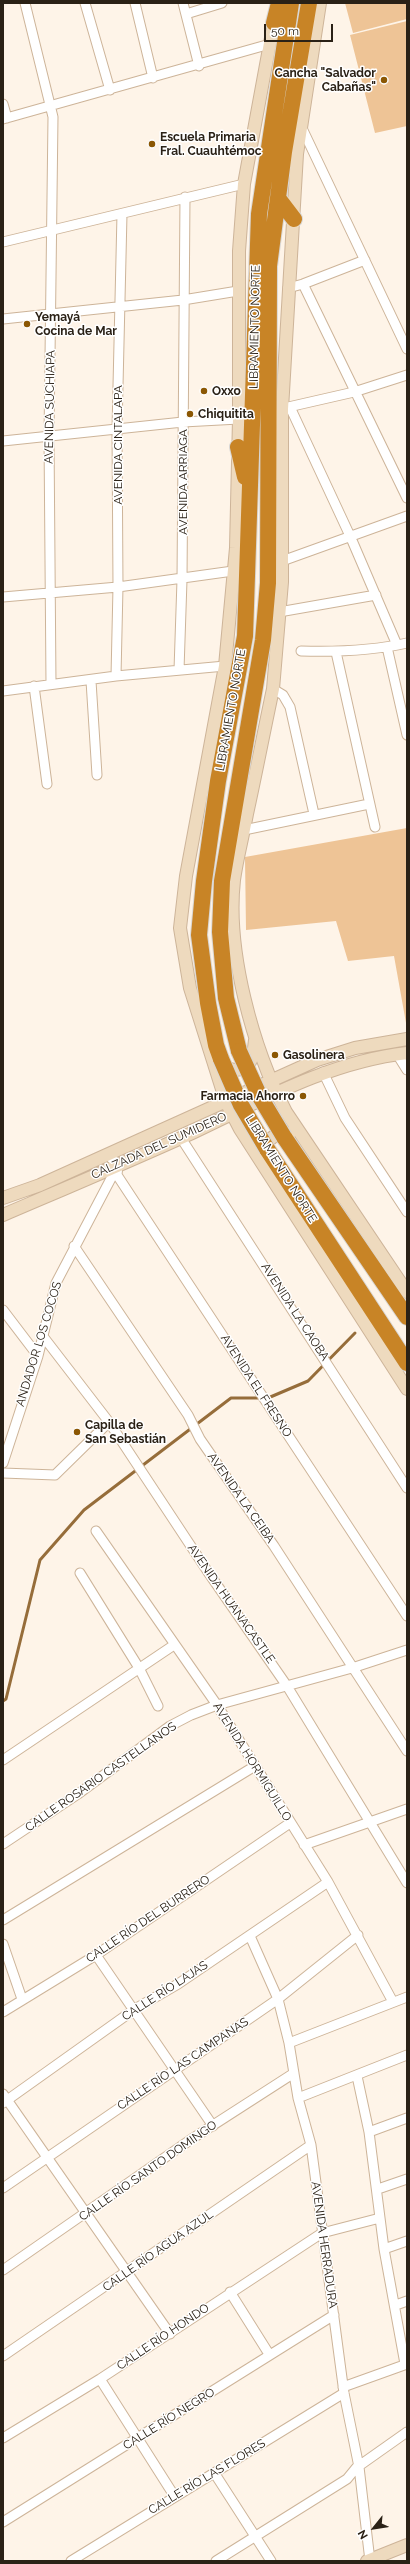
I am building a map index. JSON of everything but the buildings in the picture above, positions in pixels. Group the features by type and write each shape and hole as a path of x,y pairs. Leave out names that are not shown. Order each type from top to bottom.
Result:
{"highway":[{"path":"274,23 278,3"},
{"name":"LIBRAMIENTO NORTE","path":"291,3 259,214 245,636 218,781 204,881 199,935 211,1017 221,1059 241,1105 267,1149 407,1362"},
{"name":"LIBRAMIENTO NORTE","path":"309,3 278,198 269,266 270,490 268,583 262,640 222,881 220,932 226,998 239,1051 260,1097 284,1137 407,1317"},
{"path":"293,100 310,66"},
{"path":"278,198 294,218"},
{"path":"238,447 250,499"},
{"path":"270,490 282,469"}],"street":[{"name":"AVENIDA SUCHIAPA","path":"25,3 52,106 52,313 49,437 51,684"},
{"path":"85,3 110,90"},
{"path":"135,3 153,78"},
{"path":"183,3 199,66"},
{"path":"186,14 222,3"},
{"path":"320,3 296,154 294,218 288,288 286,408 282,469 282,561 273,689 234,881 234,932 244,994 256,1039 276,1093 303,1137 407,1292"},
{"path":"274,23 244,184 238,291 238,447 233,571 225,666 186,876 180,928 190,988 226,1102 263,1166 407,1389"},
{"path":"3,104 5,119 199,66 270,44"},
{"path":"301,126 407,349"},
{"path":"3,242 244,184"},
{"name":"AVENIDA ARRIAGA","path":"179,670 182,580 185,197"},
{"name":"AVENIDA CINTALAPA","path":"116,676 118,587 117,429 122,214"},
{"path":"288,288 303,284 365,260"},
{"path":"303,284 354,392 407,498"},
{"path":"3,319 121,305 183,300 238,291"},
{"path":"286,408 354,392 407,375"},
{"path":"286,408 351,538 376,595 392,646 407,735"},
{"path":"3,441 183,422 239,419"},
{"path":"282,561 351,538 407,516"},
{"path":"3,597 182,580 233,571"},
{"path":"279,612 376,595"},
{"path":"301,651 336,652 407,643"},
{"path":"336,652 374,827"},
{"path":"3,691 116,676 225,666"},
{"path":"91,680 97,775"},
{"path":"34,686 47,784"},
{"path":"273,689 283,695 290,707 314,814"},
{"path":"244,830 314,814 368,804"},
{"path":"206,1042 224,1066 235,1070 241,1070 250,1062 256,1039"},
{"path":"3,1198 40,1185 226,1102 270,1080 335,1054 407,1039"},
{"path":"402,1054 407,1070"},
{"name":"CALZADA DEL SUMIDERO","path":"3,1215 180,1138 323,1072 402,1054"},
{"path":"323,1072 345,1118 407,1212"},
{"path":"263,1166 261,1155 269,1140 285,1132 303,1137"},
{"name":"AVENIDA LA CAOBA","path":"180,1138 334,1372 407,1488"},
{"name":"AVENIDA EL FRESNO","path":"108,1155 118,1165 118,1175 407,1616"},
{"name":"ANDADOR LOS COCOS","path":"3,1462 38,1356 42,1335 56,1284 74,1246 118,1165"},
{"name":"AVENIDA LA CEIBA","path":"74,1246 188,1415 200,1439 274,1546 352,1668 407,1750"},
{"path":"3,1310 38,1356"},
{"name":"AVENIDA HUANACASTLE","path":"42,1335 109,1422 136,1464 288,1686 407,1883"},
{"path":"3,1473 55,1475 109,1422"},
{"name":"AVENIDA HORMIGUILLO","path":"96,1531 217,1705 328,1882 393,2002"},
{"path":"80,1573 139,1668 158,1706"},
{"path":"3,1760 174,1645"},
{"name":"CALLE ROSARIO CASTELLANOS","path":"3,1844 78,1794 170,1726 217,1705 352,1668 407,1650"},
{"path":"3,1920 255,1766"},
{"path":"304,1845 407,1809"},
{"name":"CALLE RÍO DEL BURRERO","path":"3,2012 96,1955 290,1823"},
{"name":"CALLE RÍO LAJAS","path":"4,2099 135,2009 178,1984 328,1882"},
{"name":"CALLE RÍO LAS CAMPANAS","path":"3,2188 174,2069 278,1999 358,1935"},
{"name":"AVENIDA HERRADURA","path":"250,1936 278,1999 289,2043 298,2098 311,2144 344,2390 359,2467 369,2560"},
{"path":"3,1944 22,1999"},
{"path":"96,1955 135,2009 213,2126"},
{"path":"289,2043 407,1997"},
{"path":"298,2098 407,2055"},
{"name":"CALLE RÍO SANTO DOMINGO","path":"3,2270 213,2126 294,2073"},
{"path":"357,2076 369,2132 378,2189 384,2249 396,2305 406,2364"},
{"path":"4,2099 170,2334"},
{"path":"369,2132 407,2118"},
{"name":"CALLE RÍO AGUA AZUL","path":"3,2356 127,2273 311,2144"},
{"path":"378,2189 407,2179"},
{"name":"CALLE RÍO HONDO","path":"3,2438 100,2379 170,2334 230,2292 322,2233 380,2218"},
{"path":"384,2249 407,2241"},
{"path":"230,2292 269,2354"},
{"path":"396,2305 407,2301"},
{"name":"CALLE RÍO NEGRO","path":"3,2522 137,2439 269,2354 334,2315"},
{"name":"CALLE RÍO LAS FLORES","path":"71,2561 83,2558 175,2497 215,2474 344,2390 406,2364"},
{"path":"100,2379 175,2497"},
{"path":"216,2561 254,2535 347,2479 359,2467 407,2432"},
{"path":"215,2474 271,2561"},
{"path":"369,2560 407,2545"}],"shaded area":[{"path":"345,3 407,3 407,19 353,33"},
{"name":"Cancha \"Salvador Cabañas\"","path":"407,21 407,126 375,133 350,35"},
{"path":"407,828 406,1023 394,956 348,961 336,921 246,930 245,857"}],"waterway":[{"path":"3,1701 6,1699 40,1560 84,1510 231,1398 268,1398 308,1381 355,1333"}],"place":[{"name":"Cancha \"Salvador Cabañas\"","path":"384,80"},
{"name":"Escuela Primaria Fral. Cuauhtémoc","path":"152,144"},
{"name":"Yemayá Cocina de Mar","path":"27,324"},
{"name":"Oxxo","path":"204,391"},
{"name":"Chiquitita","path":"190,414"},
{"name":"Gasolinera","path":"275,1055"},
{"name":"Farmacia Ahorro","path":"303,1096"},
{"name":"Capilla de San Sebastián","path":"77,1432"}]}
